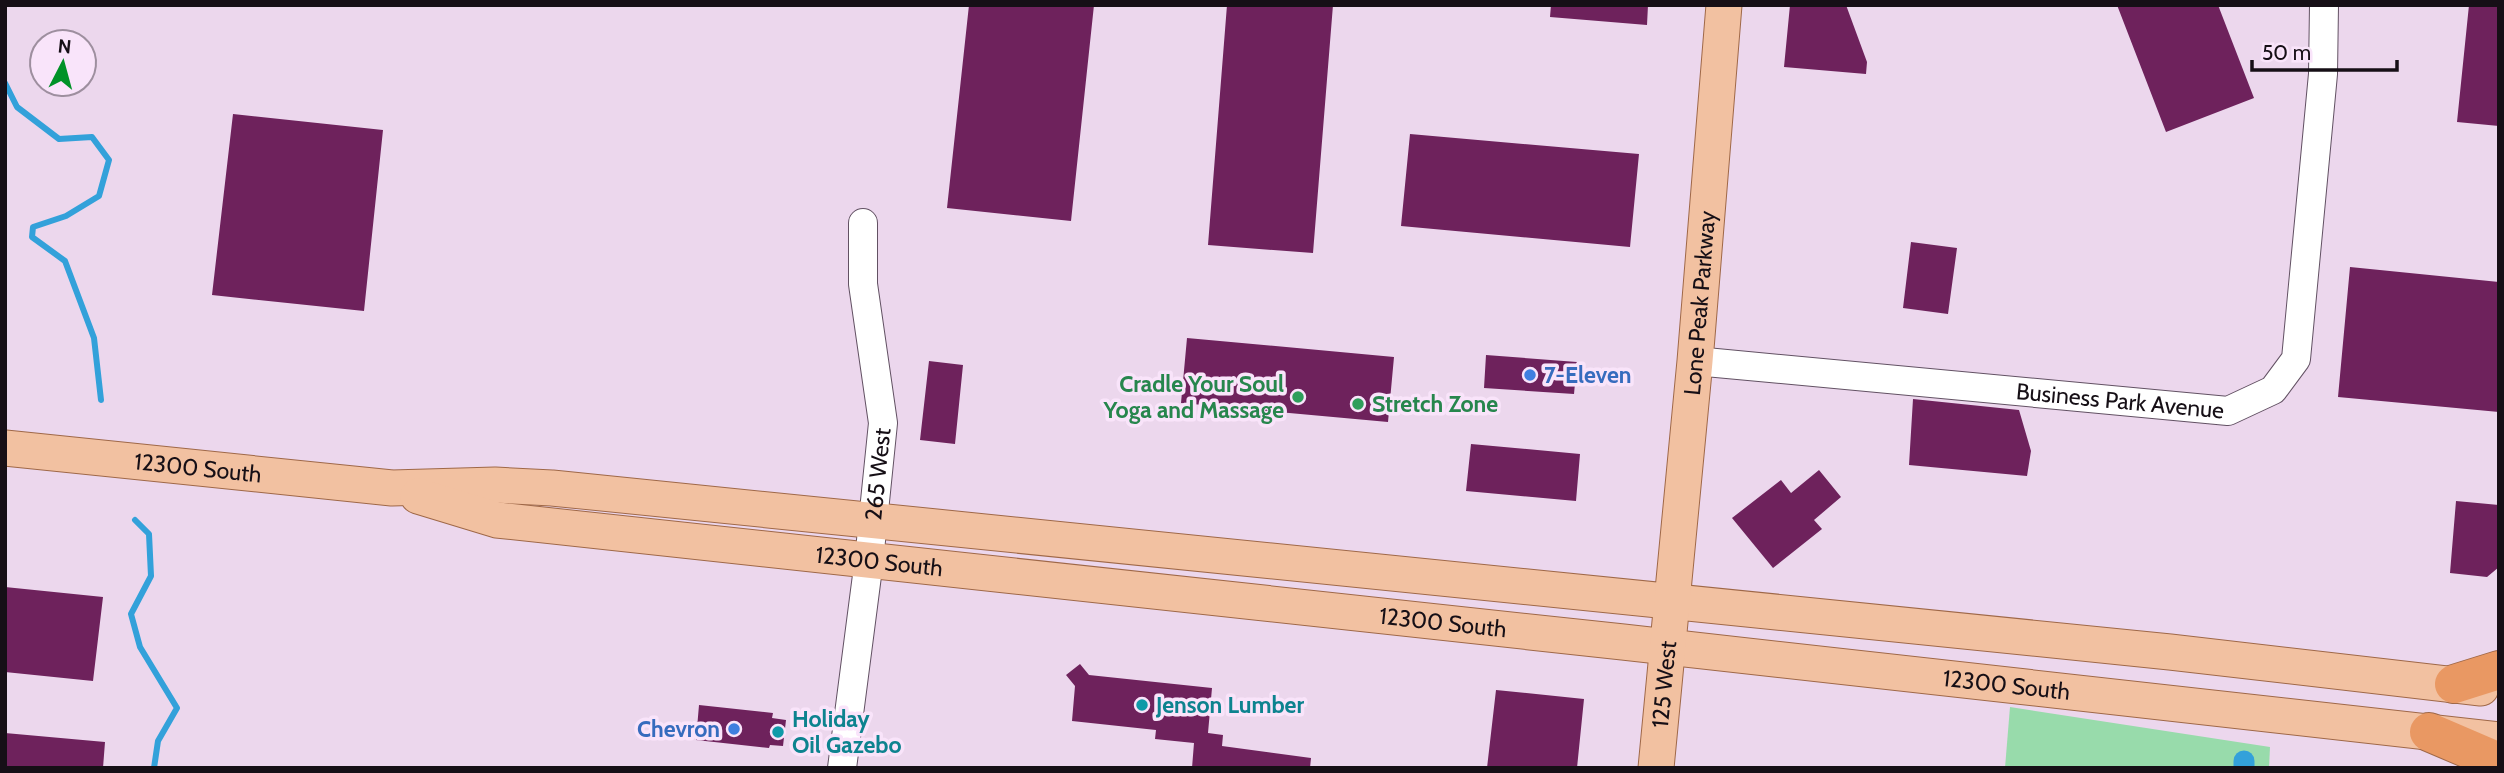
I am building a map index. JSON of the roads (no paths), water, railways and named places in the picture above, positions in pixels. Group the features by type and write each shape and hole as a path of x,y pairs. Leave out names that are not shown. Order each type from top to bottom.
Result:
{"highway":[{"path":"2454,684 2499,670"},
{"path":"2429,732 2499,762"}],"main road":[{"name":"Lone Peak Parkway","path":"1673,601 1724,5"},
{"name":"12300 South","path":"5,448 392,488 495,485 552,488 2170,652 2499,690"},
{"name":"12300 South","path":"392,488 498,520 2499,740"},
{"name":"125 West","path":"1656,768 1673,601"}],"street":[{"name":"Business Park Avenue","path":"1695,361 2228,411 2273,390 2295,359 2322,88 2324,5"},
{"name":"265 West","path":"842,768 869,560 883,423 863,284 863,223"}],"waterway":[{"path":"5,83 17,107 59,139 92,137 109,160 99,196 66,216 33,227 32,237 65,261 94,338 101,400"},
{"path":"135,520 149,534 151,576 131,614 140,647 177,708 158,741 154,768"},
{"path":"2244,761 2244,768"}],"place":[{"name":"7-Eleven","path":"1530,375"},
{"name":"Cradle Your Soul Yoga and Massage","path":"1298,397"},
{"name":"Stretch Zone","path":"1358,404"},
{"name":"Jenson Lumber","path":"1142,705"},
{"name":"Chevron","path":"734,729"},
{"name":"Holiday Oil Gazebo","path":"778,732"}]}
